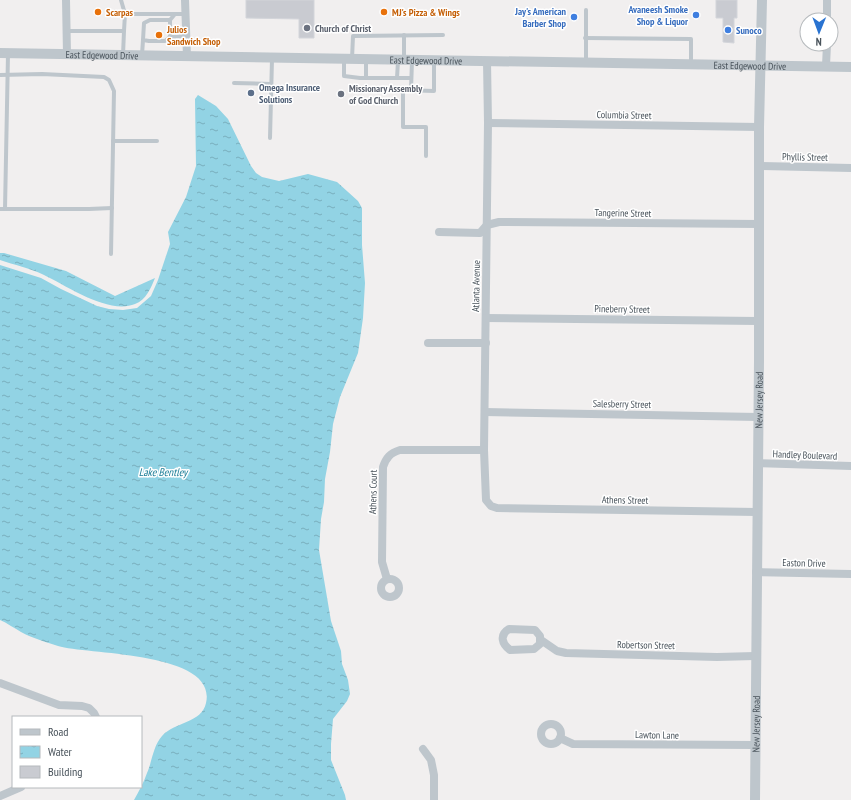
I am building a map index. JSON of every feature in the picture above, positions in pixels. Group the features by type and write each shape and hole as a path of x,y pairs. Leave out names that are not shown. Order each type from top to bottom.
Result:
{"street":[{"path":"66,0 67,54"},
{"path":"185,0 186,57"},
{"name":"New Jersey Road","path":"754,800 758,463 759,127 762,0"},
{"path":"827,0 827,12"},
{"path":"826,52 826,66"},
{"name":"East Edgewood Drive","path":"4,53 851,67"},
{"name":"Atlanta Avenue","path":"487,61 488,123 484,450 486,500 493,507"},
{"name":"Columbia Street","path":"488,123 759,127"},
{"name":"Phyllis Street","path":"759,166 851,168"},
{"name":"Tangerine Street","path":"439,232 480,233 487,225 499,222 759,224"},
{"name":"Pineberry Street","path":"486,318 758,321"},
{"path":"428,343 486,343"},
{"name":"Salesberry Street","path":"485,412 758,417"},
{"name":"Athens Court","path":"387,579 382,562 383,467 386,459 392,453 400,450 484,450"},
{"name":"Handley Boulevard","path":"758,463 851,466"},
{"name":"Athens Street","path":"493,507 757,512"},
{"name":"Easton Drive","path":"756,572 851,574"},
{"name":"Robertson Street","path":"541,640 534,650 510,650 505,646 502,639 503,635 509,629 531,629 538,632 541,640 557,651 566,653 717,657 755,656"},
{"path":"0,683 59,705 82,706 89,708 96,716"},
{"name":"Lawton Lane","path":"560,738 573,744 754,745"},
{"path":"423,749 431,760 434,775 434,800"},
{"path":"0,796 19,788"}],"lane":[{"path":"121,0 125,14 123,56"},
{"path":"586,10 586,63"},
{"path":"125,14 185,14"},
{"path":"170,37 170,20 175,14"},
{"path":"142,56 144,23 150,20 170,20"},
{"path":"66,31 124,31"},
{"path":"404,35 404,60 411,78 411,90"},
{"path":"411,78 366,78 344,76 353,36 443,35"},
{"path":"143,40 149,42 165,41 170,37 185,36"},
{"path":"585,38 691,39 690,64"},
{"path":"4,53 8,75 5,209"},
{"path":"270,138 272,58"},
{"path":"366,60 366,78"},
{"path":"397,78 404,60"},
{"path":"426,156 426,127 403,127 403,90 434,90 434,61"},
{"path":"0,75 42,74 104,76 109,80 114,91 111,254"},
{"path":"234,83 272,84"},
{"path":"113,141 157,141"},
{"path":"0,209 112,208"}],"water":[{"name":"Lake Bentley","path":"198,95 216,106 228,119 251,166 256,173 262,177 279,181 308,174 337,182 358,201 362,208 362,245 365,283 363,318 358,353 340,397 333,424 325,479 319,550 331,621 341,651 342,664 348,680 350,694 347,701 333,719 331,744 331,760 346,800 134,800 140,788 142,788 142,784 149,769 155,749 162,736 167,731 193,719 203,710 206,703 204,686 192,673 172,664 148,658 58,646 25,634 0,620 0,265 41,278 97,306 123,310 137,308 151,296 158,280 170,244 168,232 186,197 196,166 195,99"},
{"path":"0,253 66,271 115,296 155,278 148,293 139,302 125,306 113,306 88,298 28,268 0,260"}],"building":[{"name":"Church of Christ","path":"246,0 314,0 314,38 299,38 299,19 246,18"},
{"name":"Sunoco","path":"716,0 737,0 737,18 734,18 734,43 723,42 723,18 716,18"}],"place":[{"name":"Scarpas","path":"98,12"},
{"name":"MJ's Pizza & Wings","path":"384,12"},
{"name":"Avaneesh Smoke Shop & Liquor","path":"696,15"},
{"name":"Jay's American Barber Shop","path":"574,17"},
{"name":"Church of Christ","path":"307,28"},
{"name":"Sunoco","path":"728,30"},
{"name":"Julios Sandwich Shop","path":"159,35"},
{"name":"Omega Insurance Solutions","path":"251,93"},
{"name":"Missionary Assembly of God Church","path":"341,94"}]}
